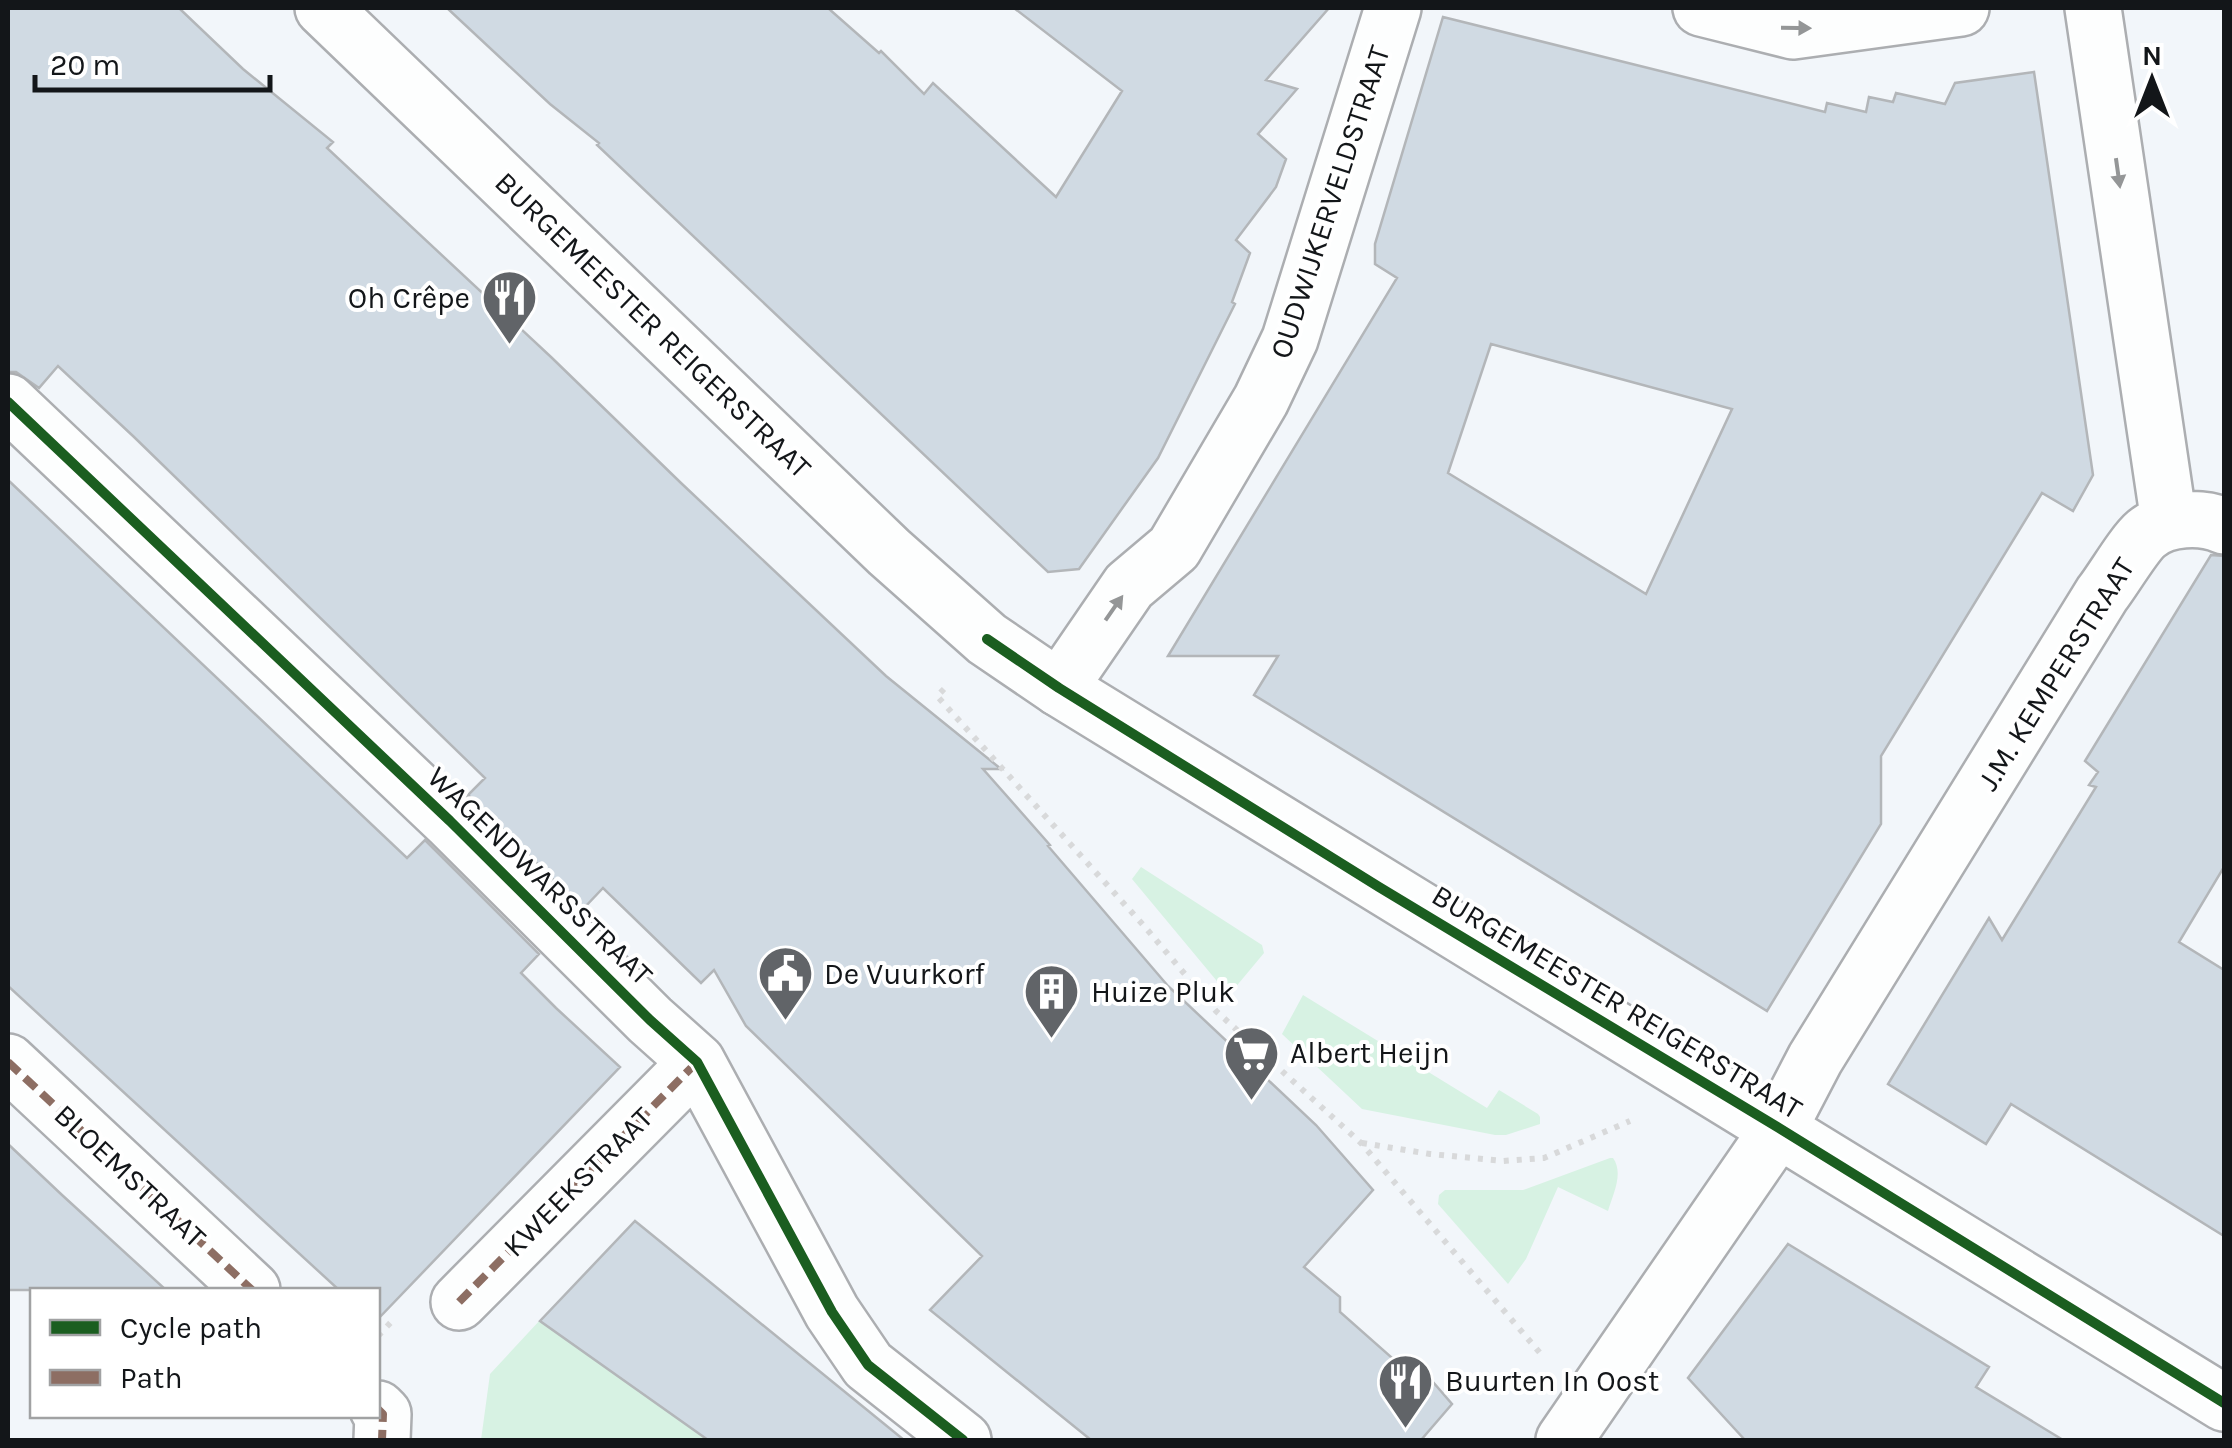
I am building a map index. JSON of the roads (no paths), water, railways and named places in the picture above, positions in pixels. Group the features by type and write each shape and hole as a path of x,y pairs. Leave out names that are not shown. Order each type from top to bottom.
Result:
{"street":[{"name":"BURGEMEESTER REIGERSTRAAT","path":"322,8 875,539 987,638 1059,688 1379,887 1779,1128 2224,1404"},
{"name":"OUDWIJKERVELDSTRAAT","path":"1059,688 1129,586 1174,548 1261,400 1290,340 1393,8"},
{"path":"1701,8 1792,31 1961,8"},
{"path":"2093,8 2169,522 2210,520 2224,526"},
{"name":"WAGENDWARSSTRAAT","path":"8,402 697,1062 832,1312 868,1365 963,1440"},
{"name":"J.M. KEMPERSTRAAT","path":"1779,1128 1815,1059 2102,594 2146,534 2169,522"},
{"name":"BLOEMSTRAAT","path":"8,1062 250,1288"},
{"name":"KWEEKSTRAAT","path":"459,1302 697,1062"},
{"name":"BURGEMEESTER REIGERSTRAAT","path":"1589,1430 1779,1128"},
{"path":"380,1411 382,1440"}],"place":[{"name":"Oh Crêpe","path":"509,347"},
{"name":"De Vuurkorf","path":"785,1023"},
{"name":"Huize Pluk","path":"1052,1041"},
{"name":"Albert Heijn","path":"1251,1102"},
{"name":"Buurten In Oost","path":"1406,1430"}]}
